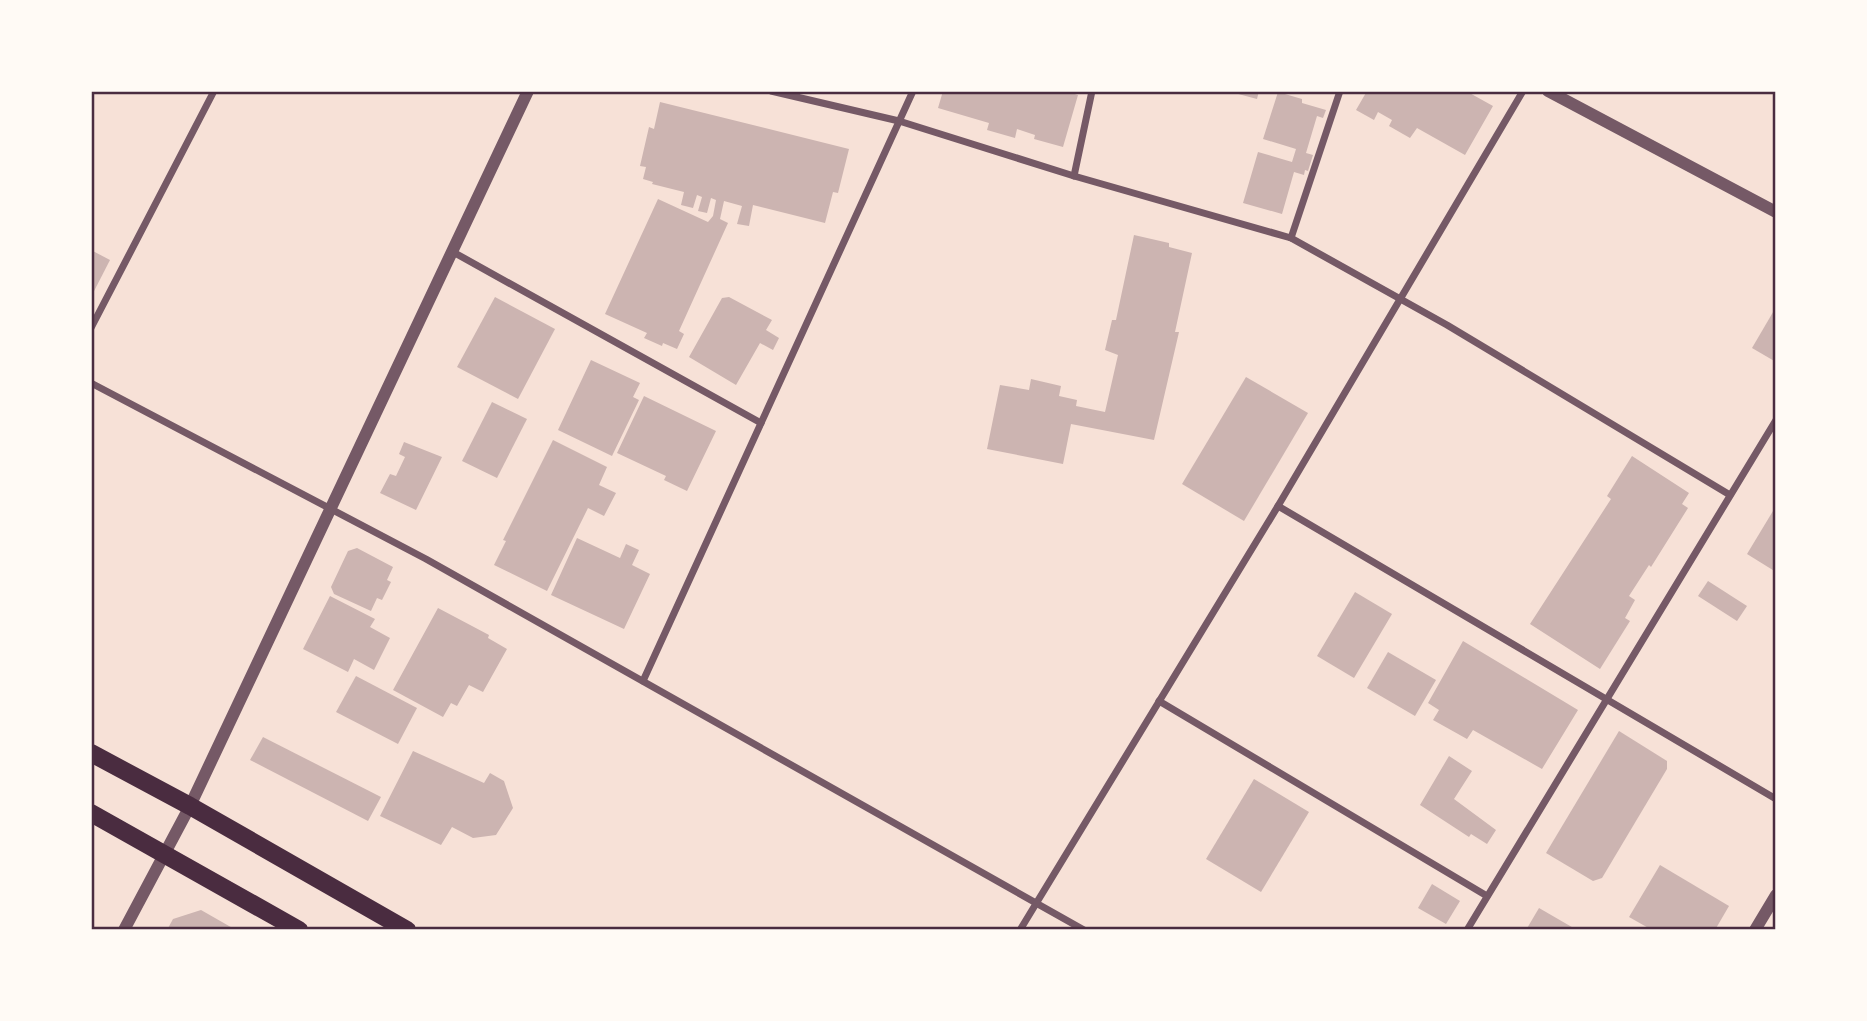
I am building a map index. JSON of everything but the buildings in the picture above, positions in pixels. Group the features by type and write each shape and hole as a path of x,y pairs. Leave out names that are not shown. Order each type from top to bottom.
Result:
{"main road":[{"path":"91,752 407,930"},
{"path":"91,813 299,930"}],"street":[{"path":"91,328 214,91"},
{"path":"124,930 190,806 528,91"},
{"path":"771,91 899,121 1074,176 1291,238 1399,297 1730,495"},
{"path":"643,681 913,91"},
{"path":"1074,176 1093,91"},
{"path":"1291,238 1340,91"},
{"path":"1020,930 1278,506 1523,91"},
{"path":"1548,91 1776,212"},
{"path":"453,252 761,424"},
{"path":"91,383 331,508 1084,930"},
{"path":"1467,930 1776,421"},
{"path":"1278,506 1776,799"},
{"path":"1159,701 1487,897"},
{"path":"1755,930 1776,895"}]}
